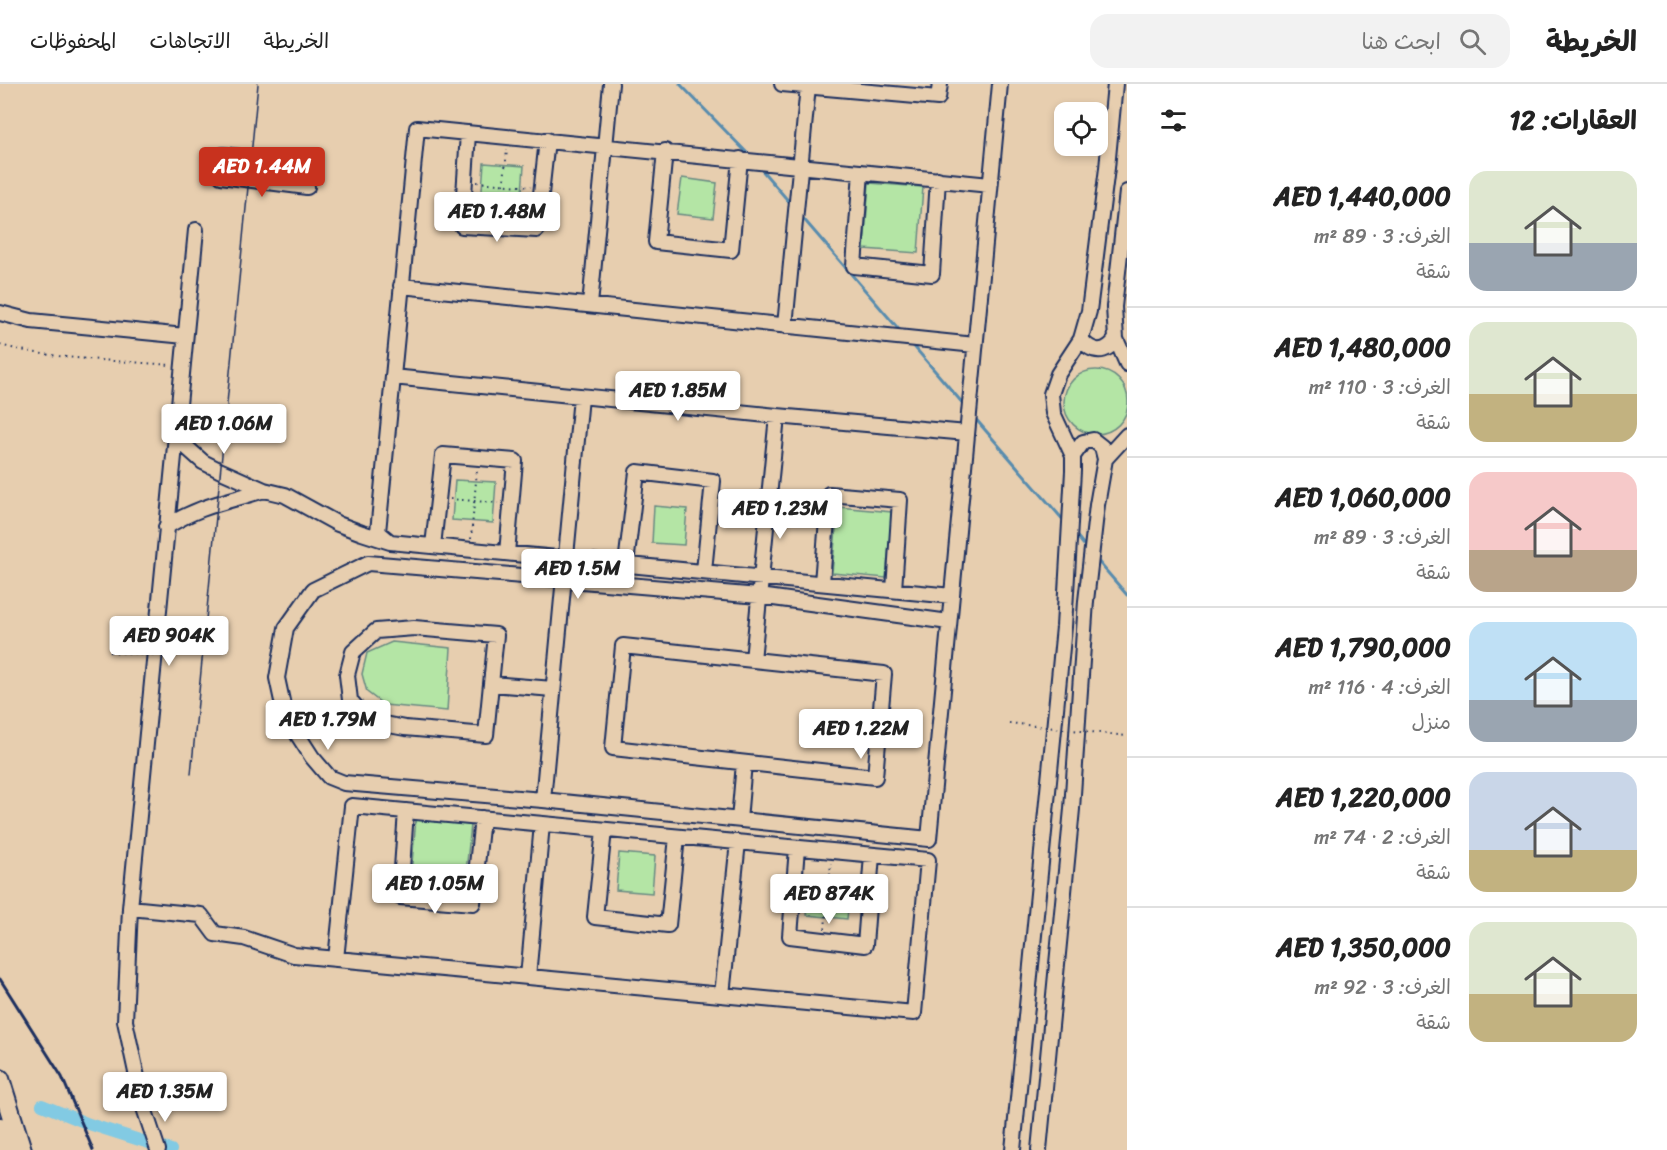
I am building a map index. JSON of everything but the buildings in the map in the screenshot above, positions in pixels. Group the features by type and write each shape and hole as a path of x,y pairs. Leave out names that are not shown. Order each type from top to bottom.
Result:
{"main road":[{"path":"0,1079 22,1150"},
{"path":"0,1127 6,1150"}],"street":[{"path":"590,305 611,84"},
{"path":"782,84 938,98 940,84"},
{"path":"949,622 759,596 368,563 313,590 286,628 277,678 285,715 312,757 329,777 344,783 543,800 929,839 1000,84"},
{"path":"1013,1150 1064,627 1073,456 1053,413 1051,394 1058,374 1081,339 1089,310 1115,84"},
{"path":"785,326 808,86"},
{"path":"390,542 378,532 417,128 990,185"},
{"path":"468,133 462,226 537,230 547,140"},
{"path":"664,152 656,242 720,248 731,249 740,159"},
{"path":"223,154 310,165"},
{"path":"861,172 854,266 932,274 938,179"},
{"path":"221,176 308,187"},
{"path":"1127,192 1114,307 1116,339 1127,364"},
{"path":"158,1150 143,1106 125,1021 130,908 196,230"},
{"path":"401,286 975,345"},
{"path":"0,313 31,321 185,336"},
{"path":"1081,339 1086,346 1104,351 1111,347 1116,339"},
{"path":"393,377 967,433"},
{"path":"543,800 581,397"},
{"path":"753,660 777,416"},
{"path":"1105,459 1127,435"},
{"path":"175,437 203,462 264,490 285,495 338,524 390,542 952,596"},
{"path":"1039,1150 1072,809 1086,601 1096,505 1105,459 1102,447 1094,440 1083,442 1073,456"},
{"path":"433,546 443,455 516,461 507,553"},
{"path":"626,564 637,472 713,481 704,571"},
{"path":"166,527 195,510 264,490"},
{"path":"822,583 829,494 900,500 894,590"},
{"path":"414,628 496,635 491,684 486,735 405,728 368,721 350,700 347,675 353,652 376,631 414,628"},
{"path":"622,646 884,674 875,777 744,763 613,748 622,646"},
{"path":"491,684 553,689"},
{"path":"739,820 744,763"},
{"path":"130,908 201,915 215,934 244,938 294,955 336,959 528,977 914,1013 928,860 352,806 336,959"},
{"path":"406,811 400,897 473,903 482,818"},
{"path":"528,977 542,824"},
{"path":"604,830 595,917 669,925 677,837"},
{"path":"722,995 738,842"},
{"path":"797,848 790,936 865,945 872,855"}],"path":[{"path":"500,228 508,137"},
{"path":"465,181 542,188"},
{"path":"0,345 59,356 182,366"},
{"path":"470,549 478,458"},
{"path":"438,498 512,504"},
{"path":"110,652 162,655"},
{"path":"1009,723 1127,736"},
{"path":"824,940 832,851"},
{"path":"794,893 869,900"}],"green space":[{"path":"484,163 524,166 521,206 481,203"},
{"path":"682,178 717,183 713,218 677,214"},
{"path":"869,183 923,187 918,253 864,249"},
{"path":"1096,370 1108,372 1119,379 1126,390 1126,414 1119,425 1108,432 1096,434 1084,432 1073,425 1066,414 1064,402 1066,390 1073,379 1084,372"},
{"path":"455,480 496,482 493,523 452,520"},
{"path":"654,506 687,509 684,545 652,543"},
{"path":"838,507 892,512 886,578 832,573"},
{"path":"392,642 451,648 447,711 384,705 367,692 362,674 367,653"},
{"path":"416,819 471,825 464,890 410,885"},
{"path":"619,853 655,856 652,893 616,890"},
{"path":"811,875 851,879 847,919 807,915"}],"waterway":[{"path":"680,84 750,156"},
{"path":"760,168 791,204"},
{"path":"801,216 902,333"},
{"path":"911,343 965,406"},
{"path":"973,416 1065,522"},
{"path":"1075,534 1088,550"},
{"path":"1096,559 1127,595"},
{"path":"42,1105 89,1124 171,1150"}],"tram line":[{"path":"191,774 258,84"}],"railway":[{"path":"0,979 62,1077 93,1150"}]}
